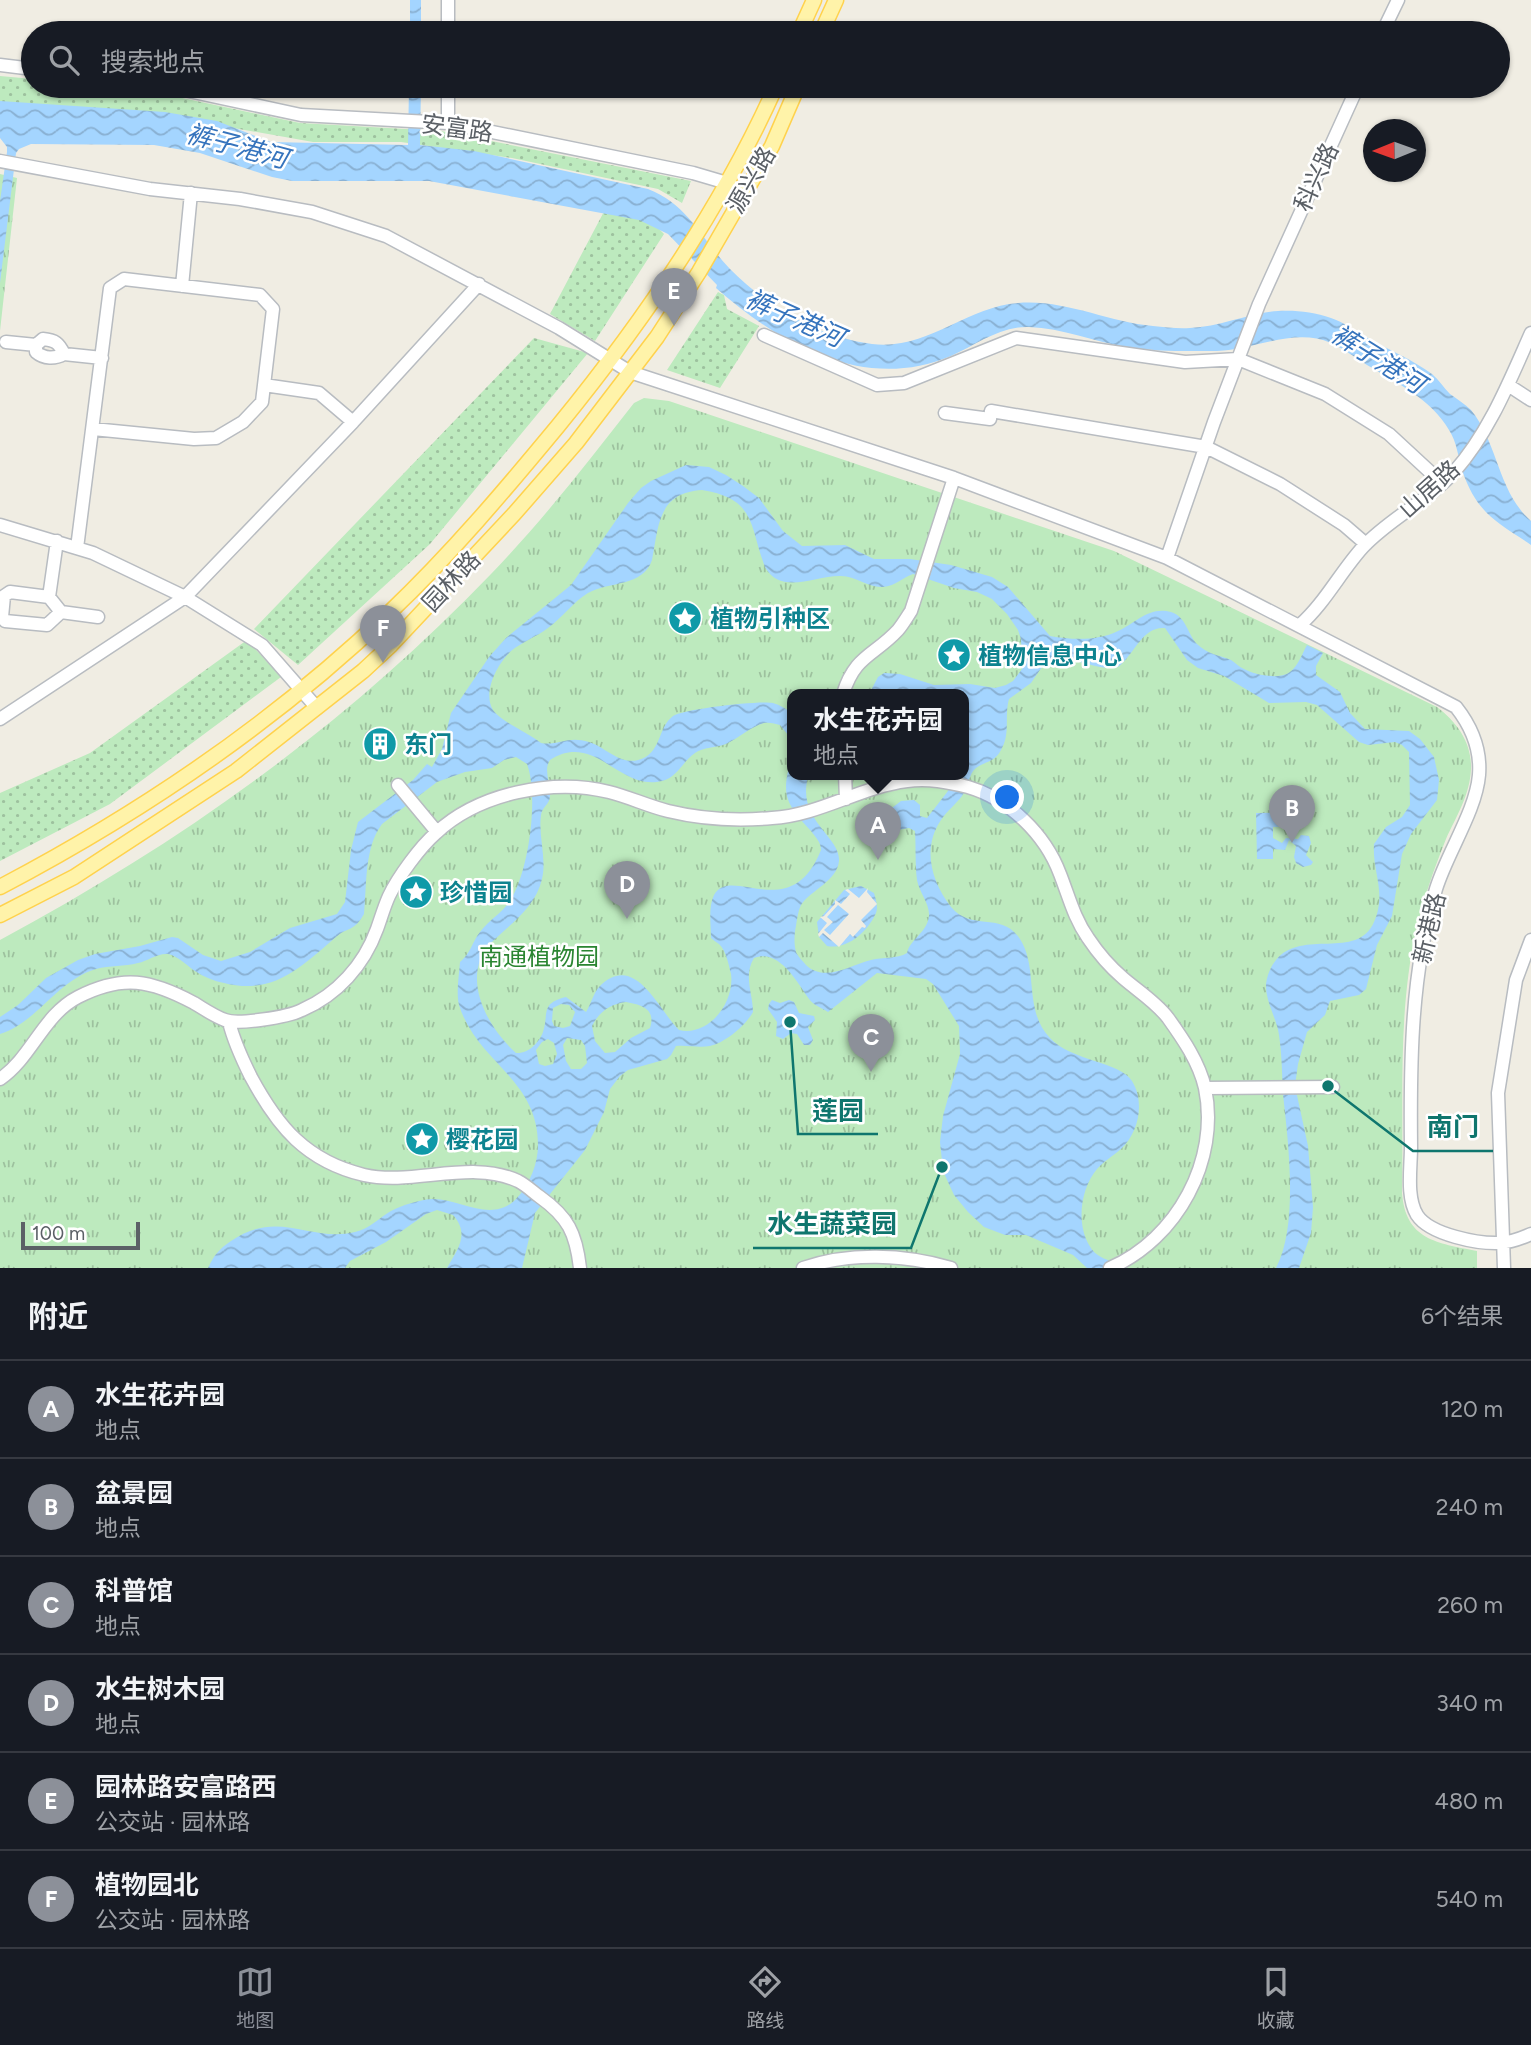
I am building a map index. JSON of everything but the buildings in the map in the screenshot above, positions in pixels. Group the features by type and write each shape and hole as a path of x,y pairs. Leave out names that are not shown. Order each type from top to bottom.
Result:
{"main road":[{"path":"804,21 814,0"},
{"path":"826,21 836,0"},
{"name":"源兴路","path":"674,268 727,183 771,98"},
{"name":"源兴路","path":"699,272 772,146 793,98"},
{"name":"园林路","path":"0,887 64,854 220,754 301,690 390,613 457,545 612,360 674,268"},
{"name":"园林路","path":"0,915 74,877 213,787 378,658 576,443 657,337 699,272"}],"street":[{"path":"448,21 449,0"},
{"path":"1388,21 1398,0"},
{"path":"0,65 21,68"},
{"name":"安富路","path":"221,98 301,115 448,123 693,173 727,183 744,193"},
{"path":"448,98 448,123"},
{"name":"科兴路","path":"1167,558 1259,304 1352,98"},
{"name":"新港路","path":"1,161 150,189 240,199 324,216 386,236 479,284 630,372 954,478 1167,558 1456,707 1471,730 1479,757 1479,778 1474,798 1436,890 1416,986 1410,1128 1411,1200 1418,1216 1434,1230 1479,1242 1504,1243 1531,1234"},
{"path":"182,286 191,193"},
{"path":"77,548 110,288 124,279 260,295 273,309 262,402 243,422 216,438 194,439 93,429"},
{"path":"0,719 186,597 353,422 479,284"},
{"name":"山居路","path":"1300,625 1312,614 1366,544 1454,472 1489,421 1531,333"},
{"path":"764,335 877,385 904,383 1016,338 1185,362 1239,355 1325,394 1388,434 1442,483"},
{"path":"6,342 36,345 36,352 41,356 56,358 64,354 102,358"},
{"path":"264,385 318,393 353,422"},
{"path":"1507,385 1531,400"},
{"path":"945,413 990,419 991,411 1206,447 1280,484 1344,525 1366,544"},
{"path":"845,689 856,665 900,629 911,611 954,478"},
{"path":"0,525 93,553 186,597 262,645 317,708"},
{"path":"49,597 57,541"},
{"path":"61,612 47,625 5,621 2,617 5,596 10,592 49,597 61,612 98,617"},
{"path":"372,737 382,751"},
{"path":"845,780 846,799"},
{"path":"0,1079 19,1062 57,1012 80,996 99,988 131,982 152,984 229,1023 299,1012 324,998 358,966 376,933 390,895 405,870 437,832 475,807 498,797 561,787 611,792 670,812 737,819 792,816 820,810 902,781 944,782 971,788 1002,803 1039,837 1059,870 1070,907 1085,934 1120,976 1152,1000 1165,1014 1187,1045 1205,1088 1207,1124 1199,1173 1170,1224 1153,1241 1114,1266"},
{"path":"399,787 437,832"},
{"path":"1504,1268 1498,1093 1516,980 1531,940"},
{"path":"229,1023 243,1060 278,1123 291,1137 327,1162 380,1178 401,1179 471,1172 492,1174 519,1182 562,1214 578,1248 580,1268"},
{"path":"1205,1088 1334,1087"},
{"path":"803,1268 837,1260 877,1258 910,1259 951,1268"}],"green space":[{"path":"0,76 21,78 21,98 183,98 300,123 441,131 691,181 682,203 658,189 512,158 401,142 313,142 194,121 0,108"},
{"path":"0,174 17,178 0,331"},
{"path":"608,204 643,213 664,234 595,341 550,314"},
{"path":"718,292 724,295 727,309 759,326 720,388 667,370"},
{"path":"534,338 588,353 430,544 298,665 254,629"},
{"name":"南通植物园","path":"644,398 669,401 1114,551 1437,707 1451,719 1462,734 1469,750 1471,769 1465,797 1429,885 1410,963 1404,1028 1402,1192 1404,1208 1417,1230 1436,1241 1477,1251 1477,1268 0,1268 0,940 68,902 198,821 320,730 436,629 510,554 634,403"},
{"path":"247,640 281,677 110,804 0,861 0,793 90,753"}],"water":[{"path":"410,0 421,0 421,21 410,21"},
{"name":"裤子港河","path":"409,98 421,98 420,145 474,151 648,189 684,213 730,269 777,308 832,335 872,344 910,341 981,312 1018,303 1052,304 1136,324 1176,328 1212,325 1278,311 1318,314 1336,320 1425,369 1471,410 1487,437 1512,496 1531,521 1531,545 1481,507 1468,485 1452,435 1433,409 1401,385 1331,343 1303,337 1231,350 1161,350 1115,345 1054,330 1029,327 998,333 951,356 919,366 887,369 855,366 825,357 767,327 716,288 717,285 668,234 639,220 429,181 292,181 200,153 154,145 31,144 16,153 0,283 0,201 7,147 0,138 0,101 165,112 217,121 271,142 408,145"},
{"path":"686,465 709,467 726,475 759,498 783,531 802,546 845,545 874,559 910,559 951,565 992,577 1008,587 1050,636 1076,639 1102,637 1149,613 1171,612 1180,617 1197,644 1205,650 1231,660 1249,671 1274,676 1290,672 1307,645 1323,653 1316,666 1316,675 1340,692 1350,713 1365,729 1409,731 1420,739 1434,757 1439,780 1437,800 1411,834 1402,854 1392,916 1377,945 1366,989 1359,995 1330,1001 1325,1015 1307,1032 1298,1064 1295,1086 1308,1146 1313,1207 1311,1233 1299,1268 1276,1268 1288,1229 1290,1182 1280,1042 1267,997 1267,981 1274,962 1287,951 1300,946 1355,940 1366,934 1374,922 1378,911 1379,892 1374,844 1386,827 1402,817 1410,805 1409,752 1395,742 1368,745 1359,742 1317,705 1306,702 1269,703 1224,676 1198,668 1187,660 1165,628 1144,636 1118,667 1100,667 1065,660 1044,664 1031,683 1009,699 1006,737 999,754 974,770 962,796 943,817 935,831 931,853 931,864 938,886 951,907 968,919 1005,926 1020,939 1029,963 1037,1015 1050,1038 1070,1052 1118,1070 1132,1081 1136,1089 1139,1107 1136,1126 1121,1149 1092,1176 1082,1202 1086,1239 1094,1252 1108,1260 1112,1268 1087,1268 1073,1255 1026,1235 1005,1235 984,1227 954,1195 943,1171 940,1142 943,1116 960,1054 959,1026 933,984 926,979 877,973 828,1012 811,1001 786,968 763,956 754,958 749,971 753,1012 734,1033 710,1046 676,1046 667,1059 628,1070 620,1076 610,1089 604,1112 585,1150 535,1213 522,1268 447,1268 460,1242 461,1229 453,1215 437,1210 426,1214 386,1242 350,1261 345,1268 208,1268 212,1259 227,1244 248,1232 264,1227 339,1234 355,1232 396,1209 432,1199 487,1210 497,1209 507,1206 526,1186 538,1152 535,1122 518,1087 479,1042 468,1025 459,1005 458,995 460,962 480,932 510,901 517,888 527,853 532,795 527,764 516,757 504,760 492,768 465,772 437,782 382,824 369,855 364,914 354,926 286,976 258,985 224,983 202,975 172,955 160,955 138,963 96,969 82,975 25,1020 0,1034 0,1017 18,1005 46,978 78,960 172,937 178,938 203,955 221,961 250,952 290,928 337,914 345,902 351,850 358,822 413,780 427,764 432,767 442,749 451,713 489,657 506,638 571,585 641,488","holes":["626,1002 649,1012 650,1028 631,1038 615,1052 605,1053 595,1041 592,1026 606,1010","561,1004 569,1005 575,1012 570,1026 563,1028 554,1026 552,1021 553,1008","567,1038 581,1040 585,1046 587,1063 581,1069 571,1069 566,1061 563,1045","548,1039 554,1043 557,1054 553,1064 539,1064 536,1050"]},
{"path":"1302,812 1302,826 1273,827 1273,838 1282,843 1286,838 1309,836 1311,843 1306,855 1313,862 1311,865 1303,867 1296,863 1296,846 1289,840 1285,850 1273,849 1273,859 1257,859 1256,813"},
{"path":"861,886 874,893 877,904 875,915 856,938 842,945 827,946 819,937 817,922 844,890"},
{"path":"772,1000 780,1003 789,1000 794,1002 799,1013 814,1016 815,1020 808,1027 813,1040 810,1045 804,1045 797,1034 791,1033 783,1039 776,1036 777,1022 768,1009 769,1004"}],"pier":[{"path":"868,888 867,892 877,904 861,920 865,928 862,927 853,937 850,934 839,947 823,933 819,937 818,934 827,923 820,917 835,904 835,900 841,904 850,894 845,890 848,889 859,898","holes":["838,905 849,914 830,935 824,930 833,922 827,917"]}],"place":[{"name":"园林路安富路西","path":"674,326"},
{"name":"植物引种区","path":"685,618"},
{"name":"植物信息中心","path":"954,655"},
{"name":"植物园北","path":"383,663"},
{"name":"东门","path":"380,744"},
{"name":"盆景园","path":"1292,843"},
{"name":"水生花卉园","path":"878,860"},
{"name":"珍惜园","path":"416,892"},
{"name":"水生树木园","path":"627,919"},
{"name":"莲园","path":"790,1022"},
{"name":"科普馆","path":"871,1072"},
{"name":"南门","path":"1328,1086"},
{"name":"樱花园","path":"422,1139"},
{"name":"水生蔬菜园","path":"942,1167"}]}
